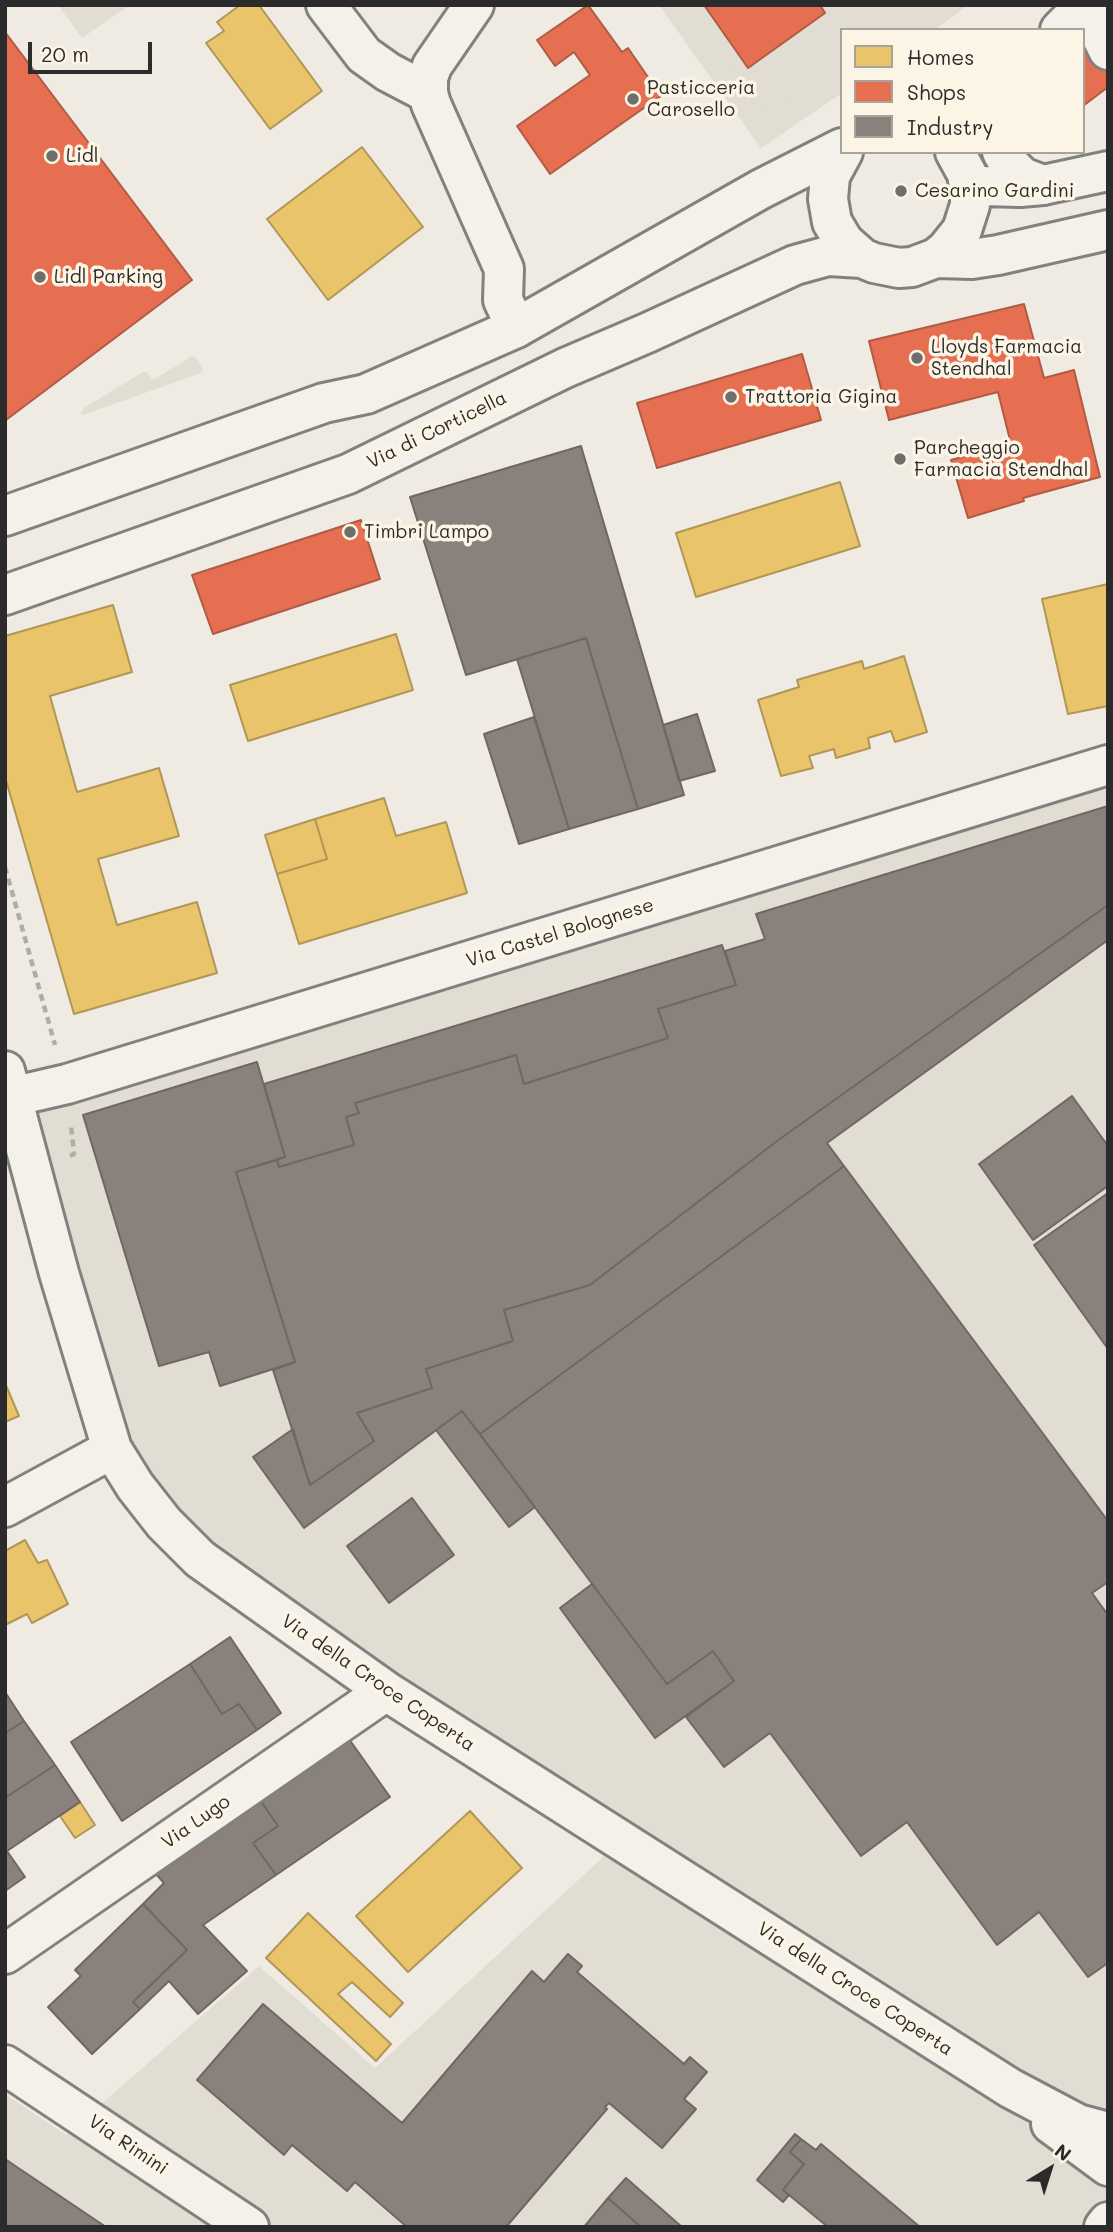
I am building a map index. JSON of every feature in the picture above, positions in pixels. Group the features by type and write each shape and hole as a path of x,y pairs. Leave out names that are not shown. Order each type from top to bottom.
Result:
{"street":[{"path":"326,5 364,55 375,64 428,93"},
{"path":"474,5 432,66 428,78 428,93 504,269 503,300 516,328"},
{"path":"5,516 324,402 366,394 516,328 778,179 840,151"},
{"path":"840,154 830,176 828,199 832,222 844,242 862,258"},
{"path":"1003,154 1022,177 1043,185"},
{"path":"961,161 996,187 1043,185 1108,171"},
{"path":"936,258 962,230 970,205 961,161"},
{"path":"936,258 972,259 999,255 1108,230"},
{"name":"Via di Corticella","path":"5,595 348,474 565,368 795,265 828,256 862,258 886,267 899,268 912,267 936,258"},
{"name":"Via Castel Bolognese","path":"8,1084 66,1084 1108,765"},
{"name":"Via della Croce Coperta","path":"8,1084 20,1153 112,1449 135,1486 164,1523 200,1559 386,1690 1010,2088 1078,2124 1108,2132"},
{"path":"5,1507 112,1449"},
{"name":"Via Lugo","path":"5,1954 386,1690"},
{"name":"Via Rimini","path":"5,2065 250,2227"},
{"name":"Via della Croce Coperta","path":"1010,2088 1058,2130 1108,2166"},
{"path":"1104,2227 1108,2222"}],"path":[{"path":"5,867 66,1084 74,1154 20,1153"}],"shaded area":[{"path":"58,5 130,5 82,38"},
{"path":"659,5 968,5 937,28 840,28 840,94 761,148"},
{"path":"866,5 968,5 937,28 860,28 874,17"},
{"path":"714,48 760,111 766,112 804,86 819,108 761,148 698,59"},
{"path":"192,356 203,369 201,373 81,414 84,408 143,372 155,379"},
{"path":"1108,766 1108,2227 5,2227 5,2094 66,2135 259,1966 375,2068 628,1834 265,1596 177,1523 127,1451 28,1100"}],"building: Homes":[{"path":"240,5 259,5 322,91 270,129 206,43 224,31 217,22"},
{"path":"362,147 423,227 328,300 267,219"},
{"path":"840,482 860,546 696,597 676,533"},
{"path":"1108,584 1108,706 1068,714 1042,599"},
{"path":"113,605 132,672 50,696 77,792 159,768 179,836 98,859 117,925 197,902 217,973 74,1014 5,777 5,636"},
{"path":"396,634 413,690 248,741 230,685"},
{"path":"904,656 927,732 895,742 891,731 868,738 870,748 836,758 834,749 809,756 813,768 781,776 758,700 799,687 797,680 862,661 864,669"},
{"path":"384,798 396,836 446,822 467,893 299,944 277,874 327,859 315,819"},
{"path":"315,819 327,859 277,874 265,835"},
{"path":"5,1383 19,1416 5,1422"},
{"path":"25,1540 38,1563 47,1560 68,1604 32,1623 27,1614 5,1625 5,1551"},
{"path":"80,1802 95,1825 75,1838 60,1816"},
{"path":"470,1811 522,1868 408,1972 356,1916"},
{"path":"308,1913 403,2003 390,2017 352,1982 338,1994 391,2044 376,2061 266,1958"}],"building: Shops":[{"path":"588,5 622,52 628,48 661,96 550,174 517,126 590,75 574,52 555,66 537,40"},
{"path":"704,5 820,5 825,13 748,68"},
{"name":"Lidl","path":"5,32 192,280 6,420 5,418"},
{"path":"1085,44 1108,64 1108,87 1085,104"},
{"path":"1024,304 1044,378 1074,370 1100,477 1023,498 1024,501 968,518 951,460 1011,444 998,392 889,420 869,341"},
{"path":"802,354 821,420 657,468 637,403"},
{"path":"361,520 380,579 213,634 192,575"}],"building: Industry":[{"path":"581,446 684,795 638,809 586,638 466,675 410,497"},
{"path":"586,638 638,809 569,829 517,659"},
{"path":"697,714 715,771 679,781 663,725"},
{"path":"534,717 569,829 519,844 484,734"},
{"path":"1108,806 1108,905 777,1141 590,1285 504,1310 513,1341 426,1369 432,1388 357,1413 374,1441 310,1485 273,1370 295,1362 236,1172 277,1160 279,1167 354,1145 346,1117 359,1113 355,1103 516,1055 524,1084 668,1038 658,1009 736,985 725,951 765,939 756,914"},
{"path":"1108,905 1108,940 827,1143 844,1166 480,1434 462,1411 304,1528 253,1457 293,1429 310,1485 374,1441 357,1413 432,1388 426,1369 513,1341 504,1310 590,1285 777,1141"},
{"path":"722,945 736,985 658,1009 668,1038 524,1084 516,1055 355,1103 359,1113 346,1117 354,1145 279,1167 277,1160 285,1157 264,1084"},
{"path":"257,1062 285,1157 236,1172 295,1362 220,1386 209,1352 159,1366 83,1115"},
{"path":"1072,1096 1108,1146 1108,1186 1033,1240 979,1164"},
{"path":"844,1166 1108,1521 1108,1582 1092,1593 1108,1615 1108,1963 1088,1977 1039,1912 997,1945 907,1822 861,1856 770,1733 724,1767 686,1717 734,1681 713,1651 667,1684 480,1434"},
{"path":"1108,1193 1108,1349 1034,1245"},
{"path":"462,1411 535,1507 509,1527 436,1430"},
{"path":"412,1498 454,1555 389,1603 347,1546"},
{"path":"592,1584 667,1684 713,1651 734,1681 655,1738 560,1608"},
{"path":"230,1637 281,1713 257,1730 239,1704 222,1714 190,1664"},
{"path":"190,1664 222,1714 239,1704 257,1730 122,1821 71,1742"},
{"path":"5,1692 24,1721 5,1733"},
{"path":"24,1721 55,1765 8,1796 5,1792 5,1733"},
{"path":"349,1739 390,1797 276,1875 253,1843 278,1826 260,1800"},
{"path":"55,1765 80,1802 7,1851 25,1877 5,1891 5,1792 8,1796"},
{"path":"260,1800 278,1826 253,1843 276,1875 203,1925 247,1971 198,2014 169,1981 140,2009 133,2002 187,1950 143,1904 164,1883 155,1873"},
{"path":"143,1904 187,1950 133,2002 140,2009 92,2054 48,2007 81,1976 75,1970"},
{"path":"568,1954 582,1966 577,1972 684,2064 690,2057 707,2072 684,2099 696,2109 662,2148 609,2103 605,2107 607,2109 506,2227 407,2227 355,2182 347,2191 292,2145 284,2155 197,2080 263,2004 402,2123 532,1971 544,1982"},
{"path":"795,2134 801,2139 790,2152 804,2164 783,2190 789,2195 783,2202 757,2180"},
{"path":"801,2139 816,2150 821,2144 920,2227 828,2227 783,2190 804,2164 790,2152"},
{"path":"5,2159 106,2227 5,2227"},
{"path":"626,2178 682,2227 641,2227 608,2198"},
{"path":"608,2198 641,2227 584,2227"}],"place":[{"name":"Pasticceria Carosello","path":"633,99"},
{"name":"Lidl","path":"52,156"},
{"name":"Cesarino Gardini","path":"901,191"},
{"name":"Lidl Parking","path":"40,277"},
{"name":"Lloyds Farmacia Stendhal","path":"917,358"},
{"name":"Trattoria Gigina","path":"731,397"},
{"name":"Parcheggio Farmacia Stendhal","path":"900,459"},
{"name":"Timbri Lampo","path":"350,532"}]}
